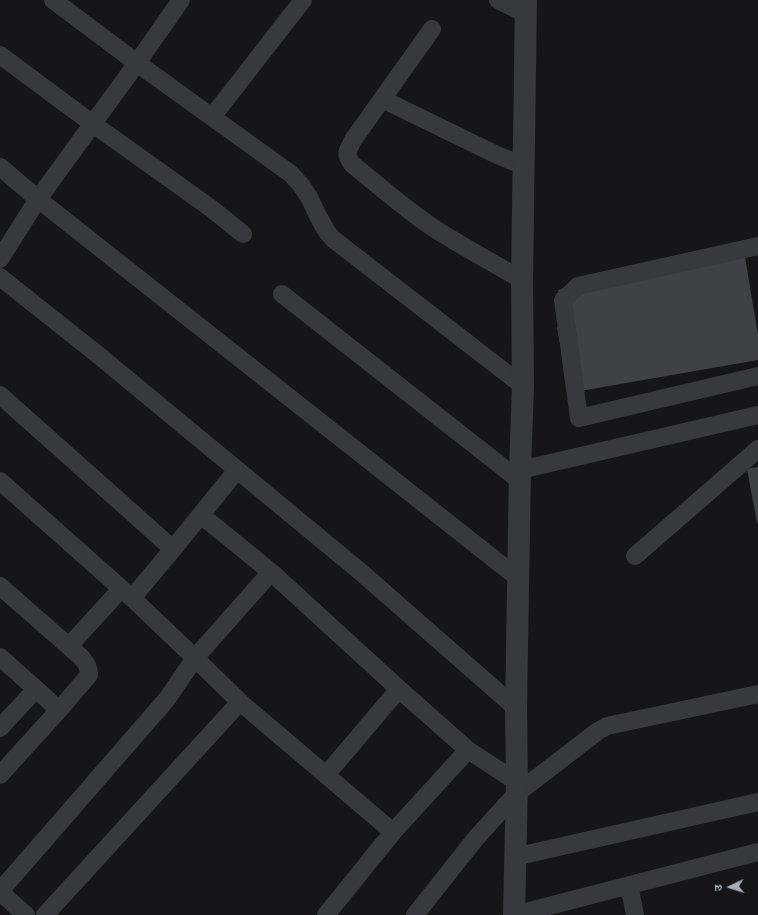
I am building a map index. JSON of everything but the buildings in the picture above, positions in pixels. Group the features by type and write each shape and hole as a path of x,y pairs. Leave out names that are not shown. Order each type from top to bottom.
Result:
{"street":[{"path":"53,0 137,63 291,174 301,185 327,232 333,239 524,386"},
{"path":"0,259 38,199 181,0"},
{"path":"212,117 303,0"},
{"path":"498,0 526,7 522,280 524,386 519,475 514,915 758,852"},
{"path":"432,29 353,140 348,151 348,157 352,164 432,227 522,280"},
{"path":"0,55 212,209 244,234"},
{"path":"382,99 497,155 524,166"},
{"path":"0,167 38,199 518,578"},
{"path":"758,246 578,286 564,300 579,418 758,376"},
{"path":"0,277 97,354 362,573 516,708"},
{"path":"282,294 519,475"},
{"path":"0,395 173,549"},
{"path":"519,475 758,415"},
{"path":"635,556 758,449"},
{"path":"69,646 127,594 173,549 237,470"},
{"path":"0,481 127,594 240,702 393,832"},
{"path":"201,515 271,572 468,750 516,788"},
{"path":"26,915 0,892 167,699 195,658 271,572"},
{"path":"0,586 69,646 87,664 89,670 89,675 0,775"},
{"path":"2,663 36,688 59,710"},
{"path":"0,728 36,688"},
{"path":"326,775 399,689"},
{"path":"415,915 516,788 593,734 607,726 758,694"},
{"path":"45,915 240,702"},
{"path":"326,915 393,832 468,750"},
{"path":"514,857 758,802"},
{"path":"629,885 636,915"}]}
